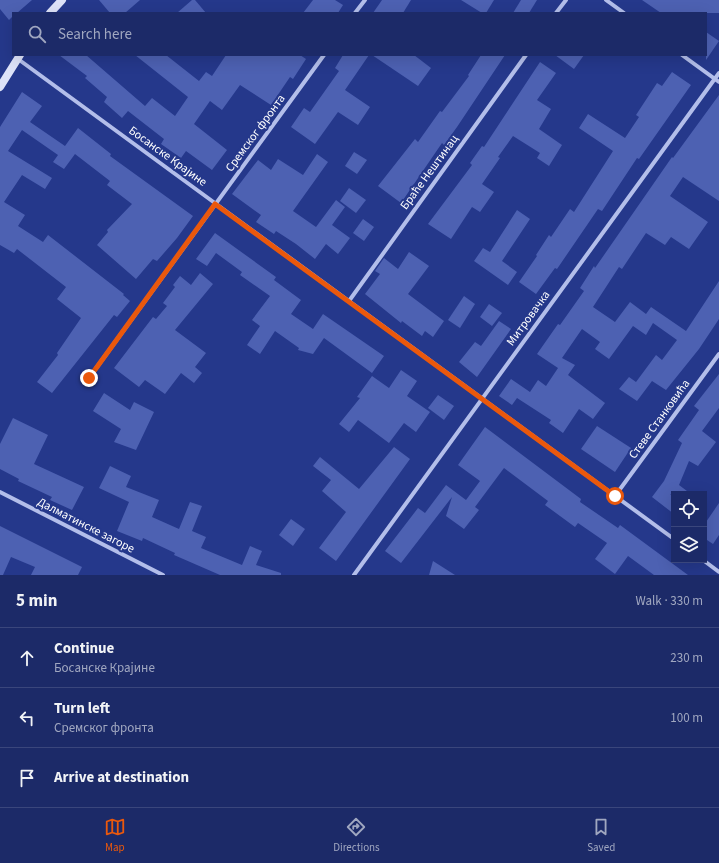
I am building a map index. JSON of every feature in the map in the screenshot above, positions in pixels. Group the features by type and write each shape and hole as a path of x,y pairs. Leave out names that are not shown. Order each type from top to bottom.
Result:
{"street":[{"path":"51,12 62,0"},
{"path":"356,12 364,0"},
{"path":"557,12 566,0"},
{"path":"606,0 623,12"},
{"name":"Сремског фронта","path":"89,378 323,56"},
{"name":"Браће Нештинац","path":"348,300 525,56"},
{"path":"683,56 719,82"},
{"path":"0,88 19,57"},
{"name":"Босанске Крајине","path":"19,57 215,204 671,537"},
{"name":"Митровачка","path":"354,575 719,73"},
{"name":"Стеве Станковића","path":"615,496 719,354"},
{"name":"Далматинске загоре","path":"0,492 163,575"},
{"path":"707,563 719,572"}],"building":[{"path":"0,0 32,0 18,12 12,12 12,17 9,20 0,9"},
{"path":"99,0 140,0 126,12 109,12"},
{"path":"192,0 195,0 205,12 178,12"},
{"path":"313,0 335,0 343,5 339,12 304,12"},
{"path":"382,0 411,0 404,12 374,12"},
{"path":"461,0 494,0 487,12 480,12"},
{"path":"521,0 537,0 530,12 514,12"},
{"path":"642,0 719,0 719,13 660,12"},
{"path":"707,33 719,41 706,60 707,56"},
{"path":"60,56 87,56 145,106 152,98 175,116 188,97 136,56 167,56 199,81 206,72 212,76 225,56 302,56 306,59 293,79 290,77 271,105 240,85 222,110 210,101 194,124 227,150 212,170 186,151 181,158 161,144 164,139 128,111 122,118 104,102 107,97 85,78 87,76"},
{"path":"342,56 368,56 345,90 370,107 358,125 338,112 315,144 291,127 304,108 310,112 339,71 335,68"},
{"path":"373,56 415,56 431,68 418,86"},
{"path":"480,56 504,56 457,127 444,145 442,143 401,203 378,186 415,139 418,142 440,111 442,112 469,76 468,75"},
{"path":"556,56 583,56 574,69"},
{"path":"540,62 556,73 537,100 551,109 539,129 562,145 549,166 537,158 540,153 513,136 498,157 500,158 482,184 494,192 480,212 472,207 451,239 428,224 472,165 470,163 482,146 484,147"},
{"path":"672,72 691,85 639,159 637,158 602,211 598,209 557,269 555,268 536,294 519,282 549,235 551,237 570,209 574,212 613,151 579,128 588,114 625,138 639,117 636,115 657,83 662,86"},
{"path":"22,92 42,106 30,122 65,146 78,128 111,154 110,156 193,216 177,238 157,261 153,259 136,279 97,245 108,232 107,230 132,204 107,185 110,181 75,154 64,169 53,162 58,155 22,130 8,151 52,178 45,189 22,175 4,202 25,215 18,226 43,242 48,235 124,294 123,295 130,301 117,317 114,315 52,393 37,382 58,355 57,353 81,318 57,299 66,287 17,249 14,253 0,245 0,127"},
{"path":"719,95 719,201 683,177 670,196 708,222 689,249 671,237 665,245 646,233 622,269 619,267 593,307 615,322 630,302 646,314 651,307 686,331 719,281 719,319 699,349 666,390 652,381 637,401 619,389 629,377 636,382 656,355 662,360 677,340 653,323 646,335 633,326 609,359 595,349 600,342 582,329 562,358 575,365 568,375 605,403 593,419 579,409 563,433 549,423 551,420 517,398 512,405 499,396 511,379 530,392 538,380 546,386 558,368 537,354 584,291 580,288 594,266 595,268 672,157 673,158"},
{"path":"354,152 367,160 357,174 345,166"},
{"path":"317,154 328,162 293,211 316,227 336,200 345,207 332,225 350,238 338,254 326,244 315,259 276,231 274,234 256,222 261,215 232,194 258,160 271,170 278,159 303,175"},
{"path":"349,188 366,200 356,213 340,201"},
{"path":"517,210 530,219 502,261 517,272 508,285 474,261 483,248 490,252"},
{"path":"363,219 374,227 364,241 353,233"},
{"path":"215,233 276,277 274,280 301,300 291,314 313,329 323,314 384,356 372,373 324,338 313,354 298,350 299,348 275,331 260,354 247,345 260,326 252,320 270,296 240,275 242,272 216,253 207,266 196,259"},
{"path":"409,252 429,266 408,294 444,321 433,337 425,331 422,336 402,321 401,323 365,294 380,274 375,271 384,258 398,269"},
{"path":"200,273 213,284 175,330 206,353 195,367 202,373 194,383 181,373 165,394 145,380 139,387 114,368 153,317 156,319 167,306 163,303 175,287 173,285 180,276 191,285"},
{"path":"464,296 475,304 460,328 448,320"},
{"path":"489,304 502,313 492,326 480,317"},
{"path":"499,321 511,329 477,377 459,362 475,342 481,346"},
{"path":"401,370 417,381 407,396 430,412 416,432 404,423 389,443 358,420 349,432 339,424 360,398 357,397 372,376 389,388"},
{"path":"719,374 719,408 702,431 716,442 698,466 689,461 679,485 687,491 671,491 671,512 652,497 664,481 682,443 678,440 699,410 694,406"},
{"path":"104,393 130,410 134,402 154,412 136,450 114,442 121,429 93,411"},
{"path":"438,395 454,406 444,420 428,408"},
{"path":"13,418 48,435 34,464 84,487 72,510 50,500 52,497 18,481 19,479 0,469 0,444"},
{"path":"597,426 631,448 615,472 581,449"},
{"path":"485,427 581,499 580,502 618,528 620,525 688,575 654,575 628,556 615,574 595,559 607,543 578,523 575,527 545,505 548,501 504,468 475,507 479,510 464,529 446,516 452,497 401,563 385,551 418,508 425,513 446,485 466,500 480,481 458,465"},
{"path":"394,447 410,459 336,561 319,548 346,512 322,491 331,480 313,466 320,457 359,489"},
{"path":"110,466 131,476 126,487 159,500 152,517 179,529 190,502 202,506 192,531 206,537 201,548 242,565 250,546 262,551 256,565 281,573 281,575 220,575 174,555 175,553 143,538 142,541 117,531 129,502 99,488"},
{"path":"719,503 719,535 713,544 707,540 707,521"},
{"path":"291,519 305,529 293,546 279,535"},
{"path":"0,526 82,567 78,575 31,575 35,567 11,557 3,575 0,575"},
{"path":"433,561 455,575 429,575"}],"route":[{"path":"89,378 215,204 615,496"}]}
